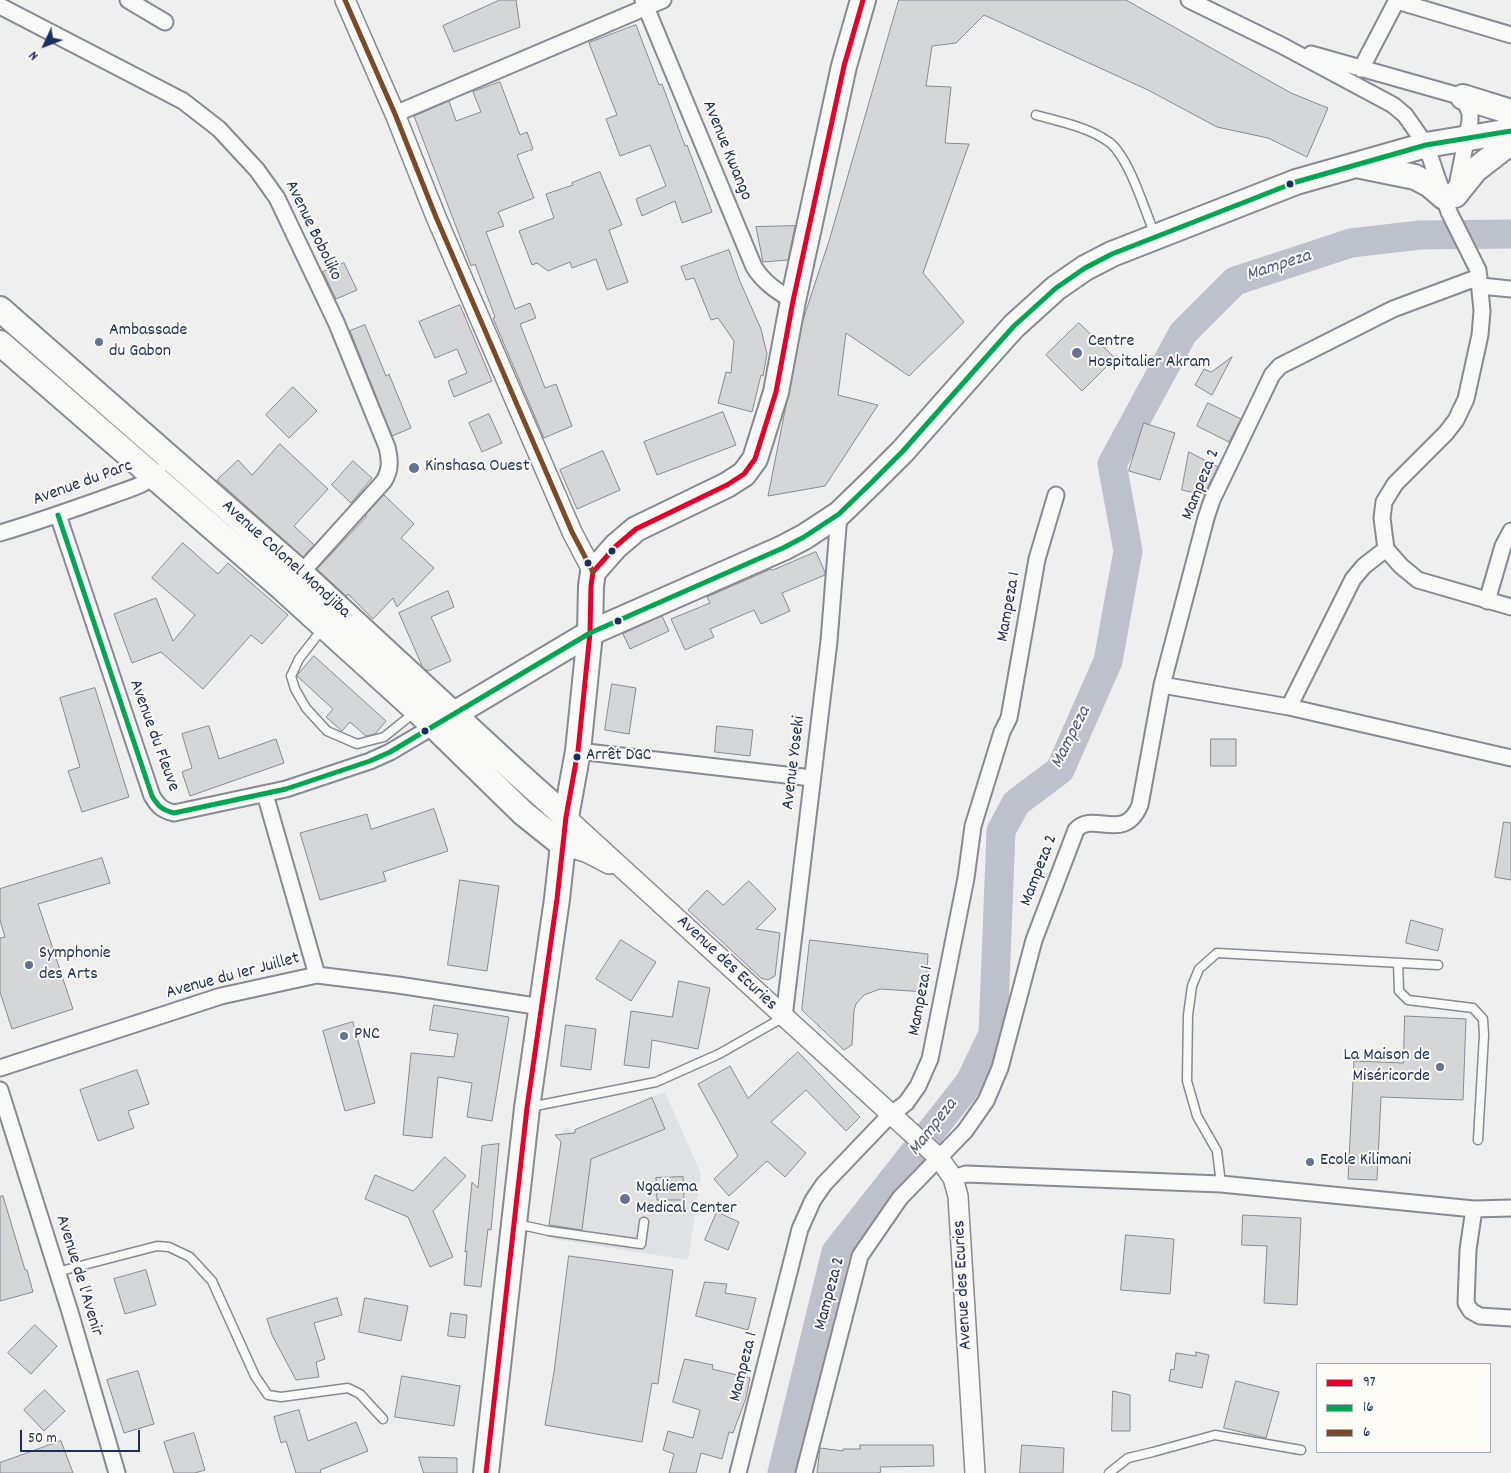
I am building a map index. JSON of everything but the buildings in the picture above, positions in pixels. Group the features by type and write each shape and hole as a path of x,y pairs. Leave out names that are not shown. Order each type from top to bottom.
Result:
{"main road":[{"path":"486,1473 527,1108 557,899 566,817 578,750 590,633 590,586 593,572 616,546 636,529 727,485 744,474 755,459 776,392 793,301 844,66 863,0"},
{"path":"1463,97 1511,112"},
{"path":"435,717 590,633 783,548 804,537 838,514 903,451 1014,326 1056,288 1085,268 1112,254 1296,182 1426,146 1511,132"},
{"path":"1354,165 1415,177 1430,185 1451,203 1475,170 1511,142"},
{"name":"Avenue Colonel Mondjiba","path":"0,309 301,573 510,801 563,845"},
{"name":"Avenue Colonel Mondjiba","path":"0,343 324,627 435,717 566,817"}],"street":[{"path":"128,0 165,22"},
{"path":"345,0 530,436 572,532 593,572"},
{"path":"395,114 645,4 663,0"},
{"path":"1189,0 1281,45 1393,105 1405,115 1426,146 1451,203 1480,282 1482,311 1480,335 1466,399 1456,420 1446,433 1395,484 1384,502 1382,518 1386,549 1401,566 1418,580 1511,607"},
{"path":"1361,69 1397,0 1511,35"},
{"name":"Avenue Kwango","path":"645,4 754,267 759,276 769,286 793,301"},
{"name":"Avenue Boboliko","path":"0,6 183,101 219,129 257,170 277,198 336,322 387,447 390,463 389,472 384,481 301,573"},
{"path":"1281,45 1463,97 1470,113 1467,138 1451,203"},
{"path":"1480,282 1511,289"},
{"name":"Mampeza 2","path":"804,1473 860,1256 934,1153 965,1131 986,1101 1000,1068 1034,940 1074,834 1080,826 1087,824 1124,824 1136,816 1140,805 1162,685 1212,500 1272,375 1280,366 1393,309 1480,282"},
{"name":"Avenue du Parc","path":"0,533 58,515 133,487 153,477 171,457"},
{"name":"Mampeza 1","path":"738,1473 803,1221 813,1200 824,1184 894,1118 906,1103 918,1086 930,1059 966,878 973,826 1002,732 1009,718 1037,559 1056,495"},
{"name":"Avenue Yoseki","path":"784,1017 829,641 838,514"},
{"name":"Avenue du Fleuve","path":"58,515 152,796 157,805 164,811 174,812 286,789 370,761 390,752 435,717"},
{"path":"1487,601 1503,546 1511,532"},
{"path":"1289,707 1353,579 1364,566 1386,549"},
{"path":"1162,685 1289,707 1511,758"},
{"path":"578,750 812,778"},
{"path":"265,794 317,974"},
{"name":"Avenue des Ecuries","path":"566,817 934,1153 953,1178 958,1196 975,1473"},
{"name":"Avenue des Ecuries","path":"563,845 588,853 628,874"},
{"name":"Avenue du 1er Juillet","path":"0,1068 221,996 317,974 542,1008"},
{"name":"Avenue de l'Avenir","path":"0,1090 70,1312 117,1473"},
{"path":"953,1178 966,1174 1221,1184 1474,1210 1511,1208"},
{"path":"1474,1210 1468,1250 1466,1303 1471,1311 1480,1316 1511,1318"}],"lane":[{"path":"1036,115 1077,126 1110,142 1126,164 1156,237"},
{"path":"324,627 299,658 292,676 295,689 306,708 326,731 357,744 384,737 435,717"},
{"path":"1221,1184 1217,1151 1197,1116 1187,1081 1188,1014 1192,986 1199,969 1217,953 1438,964"},
{"path":"1398,962 1399,991 1408,1000 1473,1008 1483,1019 1484,1035 1478,1140"},
{"path":"527,1108 656,1082 719,1054 784,1017"},
{"path":"514,1223 549,1231 641,1244 644,1222"},
{"path":"57,1272 157,1246 169,1247 190,1257 212,1281 255,1376 268,1395 281,1397 348,1388 360,1394 383,1419"},
{"path":"1109,1473 1128,1458 1215,1435 1301,1450"}],"shaded area":[{"name":"Ngaliema Medical Center","path":"665,1092 701,1174 688,1260 548,1238 561,1142 556,1137 567,1127 571,1132"}],"waterway":[{"name":"Mampeza","path":"782,1473 836,1252 970,1082 993,1034 1001,831 1016,803 1060,770 1108,661 1128,551 1112,464 1183,333 1235,281 1351,243 1420,235 1511,234"}],"transit line":[{"name":"6","path":"345,0 572,532 593,572"},
{"name":"97","path":"486,1473 527,1108 557,899 566,817 578,751 590,633 593,572 616,546 636,529 727,485 744,474 755,459 776,392 793,301 844,66 863,0"},
{"name":"16","path":"58,515 152,796 156,802 163,809 174,813 286,789 370,761 390,752 590,633 804,537 839,514 903,451 1014,326 1056,288 1085,268 1112,254 1296,182 1426,145 1511,131"}],"place":[{"name":"Ambassade du Gabon","path":"99,342"},
{"name":"Centre Hospitalier Akram","path":"1077,353"},
{"name":"Kinshasa Ouest","path":"414,468"},
{"name":"Arrêt DGC","path":"577,757"},
{"name":"Symphonie des Arts","path":"29,965"},
{"name":"PNC","path":"344,1036"},
{"name":"La Maison de Miséricorde","path":"1440,1067"},
{"name":"Ecole Kilimani","path":"1310,1162"},
{"name":"Ngaliema Medical Center","path":"625,1199"}]}
